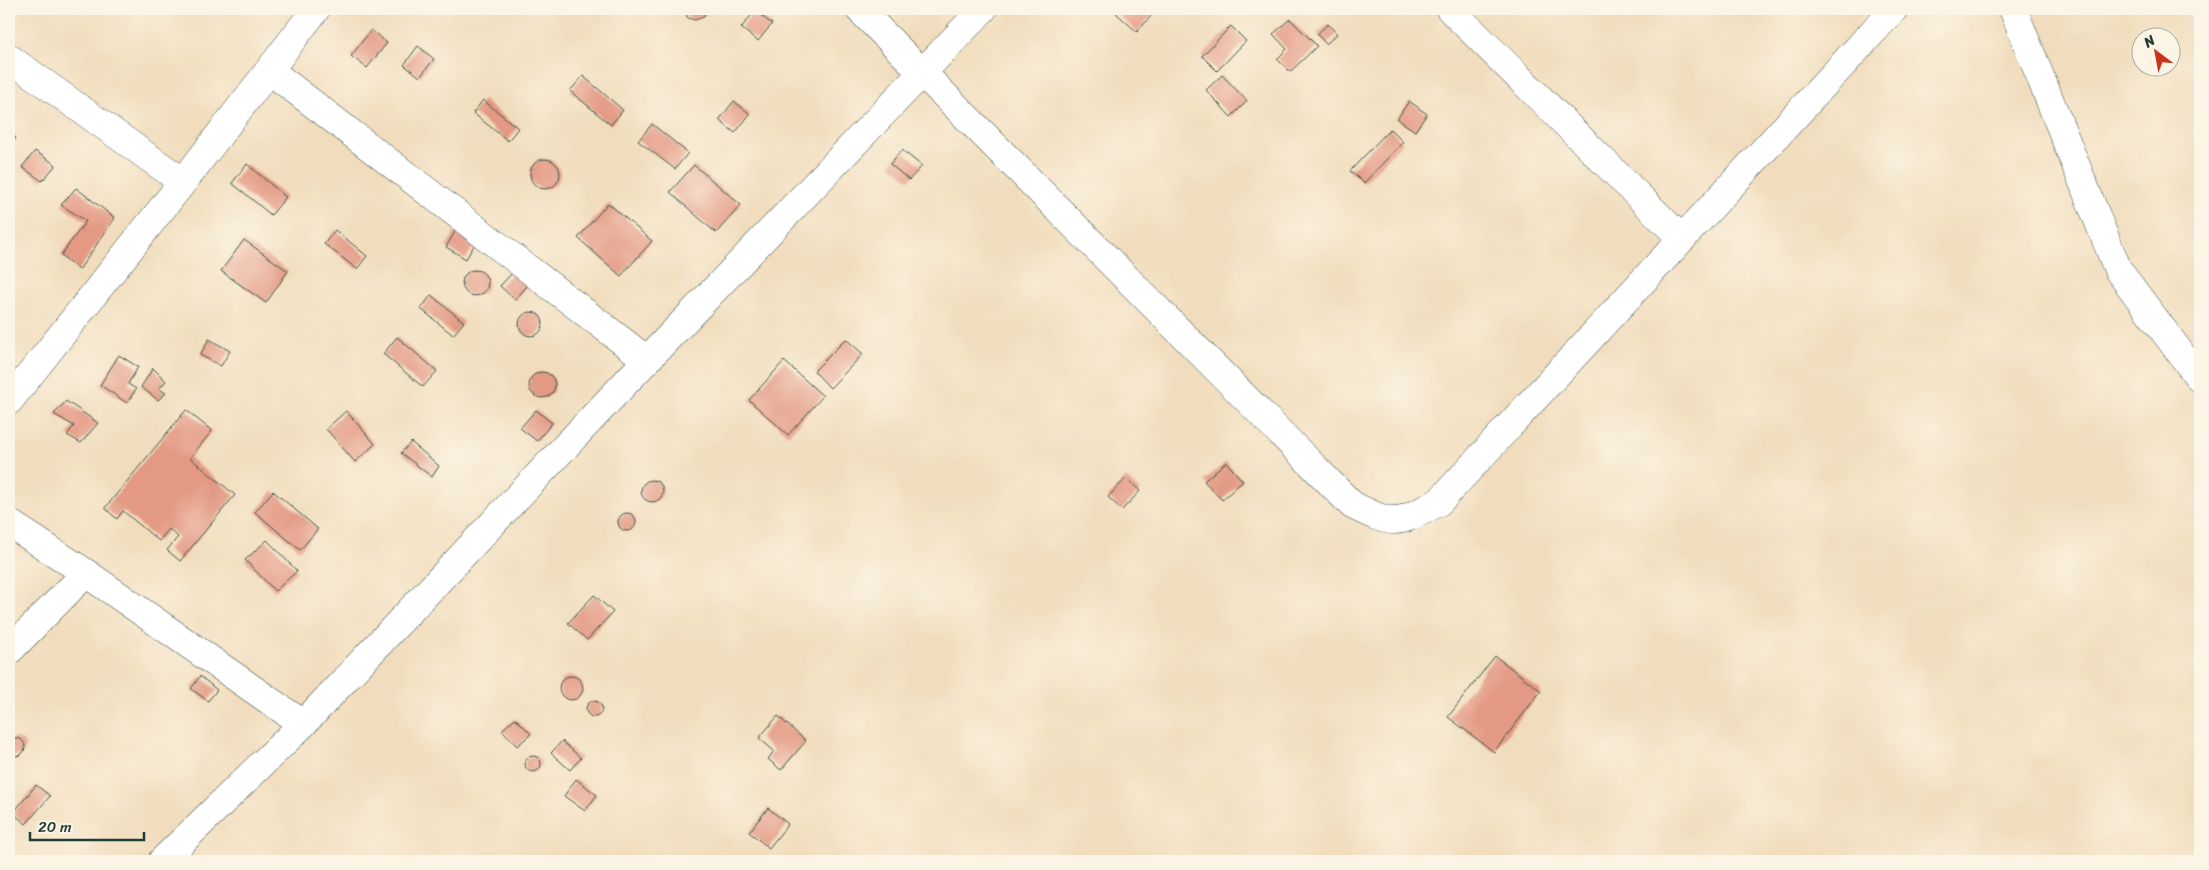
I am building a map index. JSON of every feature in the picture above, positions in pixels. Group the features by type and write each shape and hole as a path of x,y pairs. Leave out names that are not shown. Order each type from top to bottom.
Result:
{"street":[{"path":"9,401 183,182 316,9"},
{"path":"858,9 1352,505 1380,519 1403,521 1439,502 1894,9"},
{"path":"162,861 303,724 646,360 983,9"},
{"path":"1450,9 1682,239"},
{"path":"2013,9 2118,270 2200,379"},
{"path":"9,58 183,182"},
{"path":"269,70 646,360"},
{"path":"9,523 86,573 303,724"},
{"path":"9,651 86,573"}],"building":[{"path":"683,9 707,9 707,11 703,17 695,20 688,18"},
{"path":"1120,9 1143,9 1151,16 1137,32 1116,13"},
{"path":"755,11 772,24 758,41 741,28"},
{"path":"1290,19 1317,46 1290,72 1277,59 1287,49 1273,34"},
{"path":"1328,24 1337,34 1326,44 1317,34"},
{"path":"1231,26 1246,41 1217,71 1202,56"},
{"path":"371,30 387,43 367,68 351,56"},
{"path":"418,46 434,59 420,77 404,65"},
{"path":"1222,75 1247,101 1231,117 1206,90"},
{"path":"583,76 623,110 611,125 570,91"},
{"path":"483,100 518,128 508,141 473,113"},
{"path":"734,101 750,114 735,133 719,120"},
{"path":"1409,101 1427,114 1415,131 1397,119"},
{"path":"652,124 688,153 675,169 638,141"},
{"path":"1390,129 1403,142 1364,183 1350,171"},
{"path":"9,132 16,138 9,147"},
{"path":"902,150 922,166 909,180 890,164"},
{"path":"35,151 56,165 42,181 22,167"},
{"path":"545,159 556,163 560,174 556,185 545,189 534,185 530,174 534,163"},
{"path":"247,164 286,197 271,215 232,183"},
{"path":"694,165 741,205 716,233 670,192"},
{"path":"76,188 115,218 79,270 61,255 86,221 61,205"},
{"path":"608,203 652,241 621,276 578,238"},
{"path":"335,230 367,256 357,269 324,244"},
{"path":"456,230 476,242 466,259 446,247"},
{"path":"244,240 288,271 266,303 221,271"},
{"path":"475,270 484,274 488,283 484,292 475,296 466,292 462,283 466,274"},
{"path":"514,271 528,285 515,300 500,286"},
{"path":"431,295 464,322 453,335 421,309"},
{"path":"531,312 540,315 543,324 540,333 531,336 522,333 519,324 522,315"},
{"path":"397,337 437,371 423,387 383,354"},
{"path":"209,339 230,351 221,366 200,355"},
{"path":"846,339 863,354 830,388 814,371"},
{"path":"119,355 138,367 128,384 136,389 127,403 100,385"},
{"path":"784,361 823,396 788,435 749,400"},
{"path":"153,368 166,381 159,389 166,393 158,400 141,387"},
{"path":"542,372 551,376 555,385 551,394 542,398 533,394 529,385 533,376"},
{"path":"66,401 98,423 81,443 67,435 74,426 54,414"},
{"path":"186,410 212,431 190,458 235,495 180,561 167,550 178,537 169,529 159,541 123,511 117,519 105,508"},
{"path":"536,410 552,423 537,441 520,428"},
{"path":"346,411 375,444 355,462 326,429"},
{"path":"411,442 439,466 432,477 401,453"},
{"path":"1226,462 1243,481 1222,500 1204,481"},
{"path":"1126,478 1140,491 1122,510 1108,497"},
{"path":"652,480 660,483 663,491 660,499 652,502 644,499 641,491 644,483"},
{"path":"273,491 318,529 300,550 255,512"},
{"path":"627,513 633,516 636,522 633,528 627,531 621,528 618,522 621,516"},
{"path":"267,540 297,571 275,591 245,560"},
{"path":"594,595 613,612 587,640 568,623"},
{"path":"1495,656 1541,691 1494,752 1448,717"},
{"path":"200,676 217,690 208,701 191,689"},
{"path":"571,676 576,677 582,683 582,693 576,699 571,700 566,699 560,693 559,688 560,683 566,677"},
{"path":"591,701 597,701 602,706 600,715 591,717 586,712 586,706"},
{"path":"778,716 806,741 781,770 768,759 774,751 759,738"},
{"path":"515,718 531,734 517,746 502,730"},
{"path":"16,738 22,741 25,747 22,753 16,756 10,753 7,747 10,741"},
{"path":"562,741 581,758 570,770 551,753"},
{"path":"533,756 541,764 533,772 525,764"},
{"path":"576,779 597,795 585,811 564,796"},
{"path":"36,785 50,796 26,824 13,813"},
{"path":"768,808 788,824 769,848 749,832"}]}
